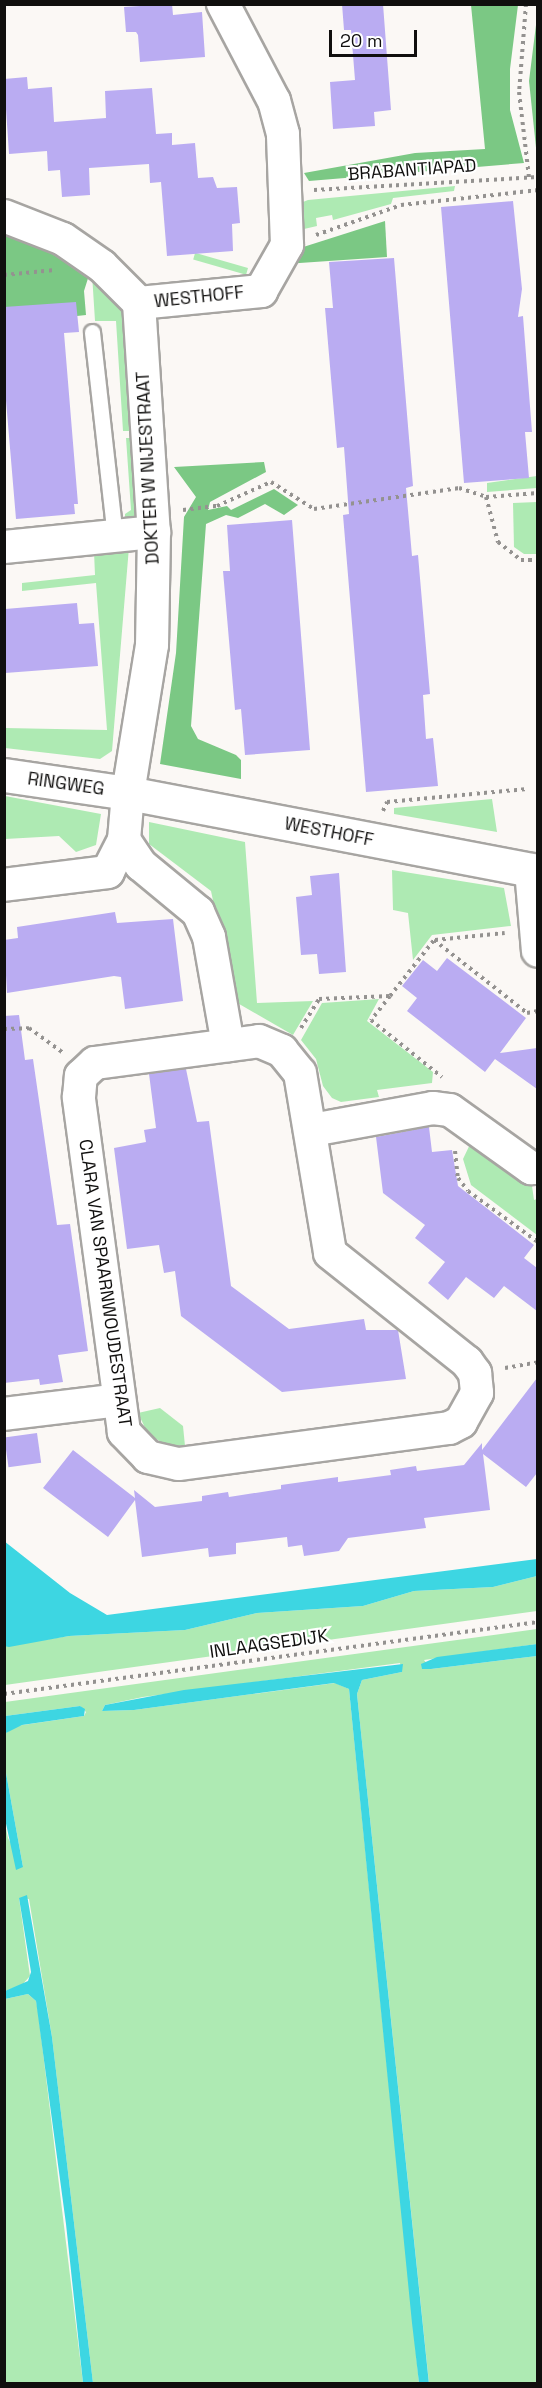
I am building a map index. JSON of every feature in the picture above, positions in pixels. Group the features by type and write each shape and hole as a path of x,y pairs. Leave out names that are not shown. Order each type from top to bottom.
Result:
{"street":[{"name":"WESTHOFF","path":"139,303 261,291 287,245 288,192 283,134 274,102 223,4"},
{"path":"4,216 63,239 102,266 139,303"},
{"name":"DOKTER W NIJESTRAAT","path":"128,793 152,645 153,523 139,303"},
{"path":"4,547 115,536 153,523"},
{"name":"RINGWEG","path":"4,775 128,793"},
{"name":"WESTHOFF","path":"128,793 534,871"},
{"path":"4,885 108,872 124,840 128,793"},
{"path":"124,840 141,865 198,912 209,937 228,1045"},
{"path":"534,871 537,940"},
{"path":"87,1071 95,1063 259,1041 285,1054"},
{"name":"CLARA VAN SPAARNWOUDESTRAAT","path":"87,1071 81,1076 79,1097 123,1432 148,1457 178,1464 448,1428 461,1422 474,1405 477,1381 467,1362 330,1253 312,1130 300,1073 285,1054"},
{"path":"312,1130 433,1108 450,1110 531,1168 537,1168"},
{"path":"4,1414 119,1400"}],"lane":[{"path":"92,332 115,536"}],"path":[{"path":"526,4 519,92 530,177"},
{"name":"BRABANTIAPAD","path":"288,192 537,177"},
{"path":"287,245 401,205 537,190"},
{"path":"4,275 64,269"},
{"path":"153,523 217,506 271,482 314,509 459,488 486,497 537,493"},
{"path":"486,497 498,542 521,560 537,560"},
{"path":"380,819 387,802 527,789"},
{"path":"434,940 537,940"},
{"path":"434,940 371,1020 453,1085 450,1110 458,1178 468,1191 537,1242"},
{"path":"434,940 528,1013 537,1011"},
{"path":"285,1054 319,999 390,996"},
{"path":"4,1029 28,1028 87,1071"},
{"name":"INLAAGSEDIJK","path":"4,1694 537,1622"}],"green space":[{"path":"471,5 518,5 510,69 510,110 524,163 309,181 304,173 415,153 485,149"},
{"path":"538,17 537,157 529,81"},
{"path":"455,186 454,191 393,198 391,204 333,220 332,215 316,218 317,226 304,229 298,204 308,200"},
{"path":"385,221 387,257 285,264 297,249"},
{"path":"5,227 90,272 84,291 86,315 5,324"},
{"path":"195,253 248,268 246,275 193,260"},
{"path":"92,274 106,283 125,313 137,431 123,431 116,321 95,321"},
{"path":"126,438 135,438 141,514 125,521 125,514 131,510"},
{"path":"264,462 266,472 210,502 208,510 227,506 231,510 274,489 298,505 284,515 265,504 238,518 226,515 206,524 191,726 198,739 236,755 241,760 241,779 160,764 176,653 184,517 196,497 174,467"},
{"path":"537,476 537,488 487,492 487,483"},
{"path":"537,502 537,554 524,554 514,547 513,503"},
{"path":"129,547 112,751 100,759 5,748 5,728 107,730 96,583 22,591 22,583 95,575 94,552"},
{"path":"5,796 101,814 96,845 76,852 59,836 5,839"},
{"path":"492,799 497,832 394,814 394,808"},
{"path":"149,822 245,842 257,1003 313,1001 293,1035 234,1001 211,891 149,844"},
{"path":"392,870 504,888 511,926 432,935 413,960 408,913 393,910"},
{"path":"379,999 367,1021 433,1072 432,1083 377,1090 379,1097 341,1102 332,1098 323,1086 316,1059 301,1040 322,1003"},
{"path":"473,1138 532,1186 534,1200 537,1199 537,1235 471,1185 463,1159"},
{"path":"160,1408 183,1426 185,1446 166,1445 148,1434 138,1413"},
{"path":"537,1576 537,1611 5,1685 4,1646 69,1636 185,1630 257,1613 363,1606 414,1591 493,1587"},
{"path":"537,1629 537,1644 424,1660 431,1669 537,1656 537,2383 429,2383 357,1694 362,1680 402,1672 400,1663 143,1697 105,1705 102,1711 134,1710 335,1683 349,1689 419,2383 93,2383 52,2037 29,1899 19,1898 30,1976 22,1985 5,1991 4,1819 8,1838 23,1867 6,1773 6,1733 16,1726 84,1716 86,1712 80,1706 5,1716 5,1702"},
{"path":"28,1994 36,2001 38,2011 83,2383 5,2384 5,1999"}],"water":[{"path":"4,1541 70,1593 107,1615 537,1559 537,1576 493,1587 414,1591 363,1606 257,1613 185,1630 69,1636 9,1647 4,1646"},
{"path":"537,1644 537,1656 431,1669 422,1669 421,1664 437,1657"},
{"path":"403,1664 402,1672 362,1680 357,1694 429,2384 419,2383 412,2323 349,1689 334,1683 134,1710 102,1711 105,1705 184,1690"},
{"path":"80,1706 85,1709 84,1716 22,1725 6,1733 6,1773 23,1867 16,1870 5,1819 5,1716"},
{"path":"27,1895 52,2037 93,2383 83,2383 66,2224 36,2001 28,1994 5,1999 5,1991 28,1981 31,1972 19,1898"}],"building":[{"path":"172,4 173,15 202,12 205,57 140,62 138,35 136,32 126,32 124,7"},
{"path":"342,4 383,4 391,110 374,112 375,126 333,129 330,82 355,80 351,30 344,30"},
{"path":"27,77 28,89 52,87 54,122 106,118 105,91 152,88 156,134 172,133 172,145 195,143 198,178 213,177 217,188 237,187 240,223 232,224 233,251 167,256 161,182 150,183 149,164 89,168 90,195 62,197 60,170 48,171 47,151 9,154 4,79"},
{"path":"513,201 522,289 518,317 523,316 532,432 525,432 529,478 464,483 441,207"},
{"path":"394,258 413,486 406,488 412,556 418,555 430,694 423,695 426,739 433,738 438,786 366,792 343,515 349,514 344,447 337,448 325,308 333,308 329,262"},
{"path":"76,302 79,332 64,333 78,504 74,504 75,514 16,519 4,377 4,307"},
{"path":"292,520 310,750 245,755 241,709 235,710 223,571 230,571 227,525"},
{"path":"77,603 79,624 94,623 98,666 5,673 5,609"},
{"path":"339,873 346,972 319,974 317,954 301,955 296,897 312,895 310,876"},
{"path":"115,912 117,923 173,919 183,1001 125,1009 121,977 114,976 7,993 4,940 18,938 17,927"},
{"path":"447,958 526,1018 500,1053 537,1048 537,1089 495,1059 485,1072 407,1011 417,998 402,986 423,960 437,971"},
{"path":"19,1015 25,1060 33,1059 57,1225 70,1224 88,1351 58,1355 63,1382 40,1385 39,1379 4,1383 4,1016"},
{"path":"186,1069 197,1122 209,1121 231,1286 289,1329 364,1319 366,1330 398,1330 406,1379 282,1392 181,1316 175,1271 164,1273 159,1245 127,1249 114,1148 146,1142 144,1130 156,1128 149,1074"},
{"path":"429,1127 432,1152 452,1150 458,1186 534,1245 524,1258 537,1268 537,1311 504,1286 494,1298 466,1277 448,1300 428,1283 445,1262 415,1238 425,1225 383,1193 376,1137"},
{"path":"537,1378 537,1473 526,1487 483,1454 490,1510 424,1518 426,1528 348,1538 339,1551 304,1556 302,1545 288,1547 287,1537 236,1543 236,1554 209,1557 208,1548 142,1557 135,1500 108,1537 43,1488 73,1450 135,1498 134,1490 155,1507 202,1501 202,1496 228,1492 229,1497 281,1489 281,1485 338,1477 338,1482 391,1475 390,1470 416,1466 417,1471 464,1465 482,1443 482,1450"},
{"path":"37,1433 41,1463 8,1467 4,1438"}]}
